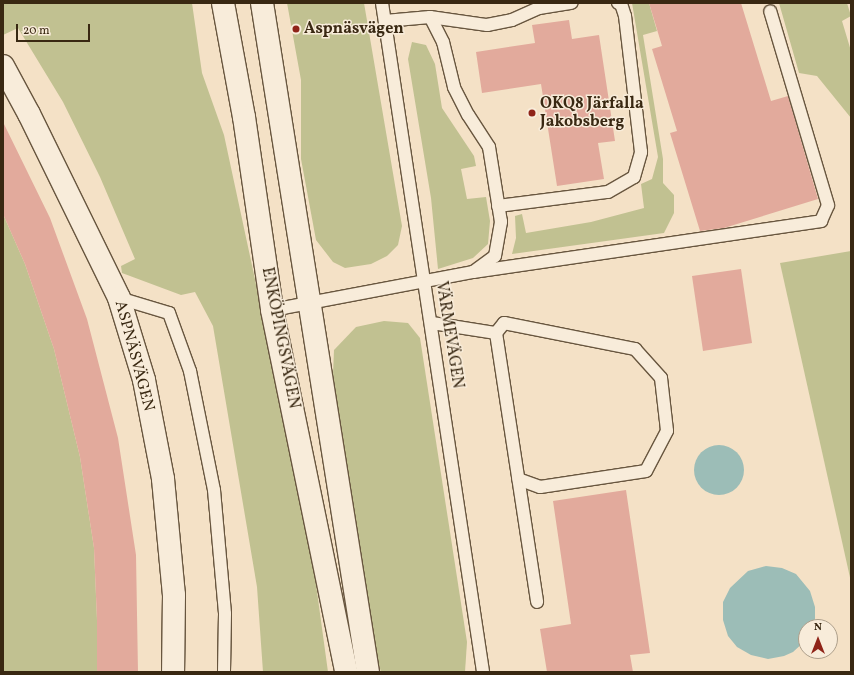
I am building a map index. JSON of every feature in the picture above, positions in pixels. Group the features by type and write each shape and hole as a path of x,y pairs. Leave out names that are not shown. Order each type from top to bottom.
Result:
{"street":[{"name":"ENKÖPINGSVÄGEN","path":"223,3 244,117 272,310 346,672"},
{"name":"ENKÖPINGSVÄGEN","path":"262,3 368,672"},
{"name":"ASPNÄSVÄGEN","path":"3,66 32,121 119,298 144,380 163,479 174,594 173,672"}],"lane":[{"name":"VÄRMEVÄGEN","path":"382,3 432,323 483,672"},
{"path":"385,21 430,18 487,25 512,20 539,8 572,3"},
{"path":"498,206 608,192 634,177 641,152 625,16 621,4 618,3"},
{"path":"272,310 473,272 821,221 828,205 770,11"},
{"path":"430,18 443,42 454,87 468,114 489,147 501,222 495,256 473,272"},
{"path":"119,298 169,313 190,371 214,490 225,614 224,672"},
{"path":"432,323 496,332"},
{"path":"496,332 504,323 635,349 661,378 667,431 646,471 540,487 518,478"},
{"path":"496,332 537,602"}],"green space":[{"path":"3,3 192,3 202,73 224,135 308,526 328,672 263,672 257,587 213,326 195,292 181,295 122,273 121,266 135,259 100,177 63,102 18,28 3,35"},
{"path":"287,3 364,3 402,226 398,245 387,256 371,264 345,268 333,262 316,240 301,159 301,80"},
{"path":"632,3 649,3 657,31 643,35 663,159 663,183 674,195 674,213 664,233 512,254 516,238 515,216 522,214 526,233 591,222 644,208 641,184 652,179 658,157"},
{"path":"779,3 847,3 851,16 842,21 851,51 851,118 817,76 799,73"},
{"path":"412,42 426,45 435,64 442,108 474,156 476,166 461,169 467,199 486,197 490,221 488,244 473,258 438,269 431,198 408,59"},
{"path":"3,214 25,264 54,349 80,457 94,548 97,620 97,672 3,672"},
{"path":"851,251 851,582 780,263"},
{"path":"384,321 408,323 420,338 467,642 465,672 381,672 378,662 333,375 334,350 356,327"}],"water":[{"path":"714,445 724,445 737,452 744,465 744,475 737,488 724,495 714,495 705,491 698,484 694,475 694,465 698,456 705,449"},
{"path":"766,566 782,568 796,574 810,591 815,607 815,619 798,619 798,647 793,652 784,656 768,659 751,655 737,647 728,636 723,620 723,602 730,588 748,571"}],"building":[{"path":"649,3 741,3 771,101 788,96 818,199 724,228 700,231 670,133 677,131 652,49 662,46"},
{"path":"569,20 572,39 599,35 615,141 598,143 604,179 557,186 541,84 482,93 476,52 535,43 532,25"},
{"path":"3,122 50,218 87,319 118,438 136,555 138,672 97,672 97,620 94,548 80,457 54,349 25,264 3,214"},
{"path":"741,269 752,343 703,351 692,276"},
{"path":"626,490 650,653 630,655 633,672 547,672 540,629 571,624 553,501"}],"place":[{"name":"Aspnäsvägen","path":"296,29"},
{"name":"OKQ8 Järfalla Jakobsberg","path":"532,113"}]}
